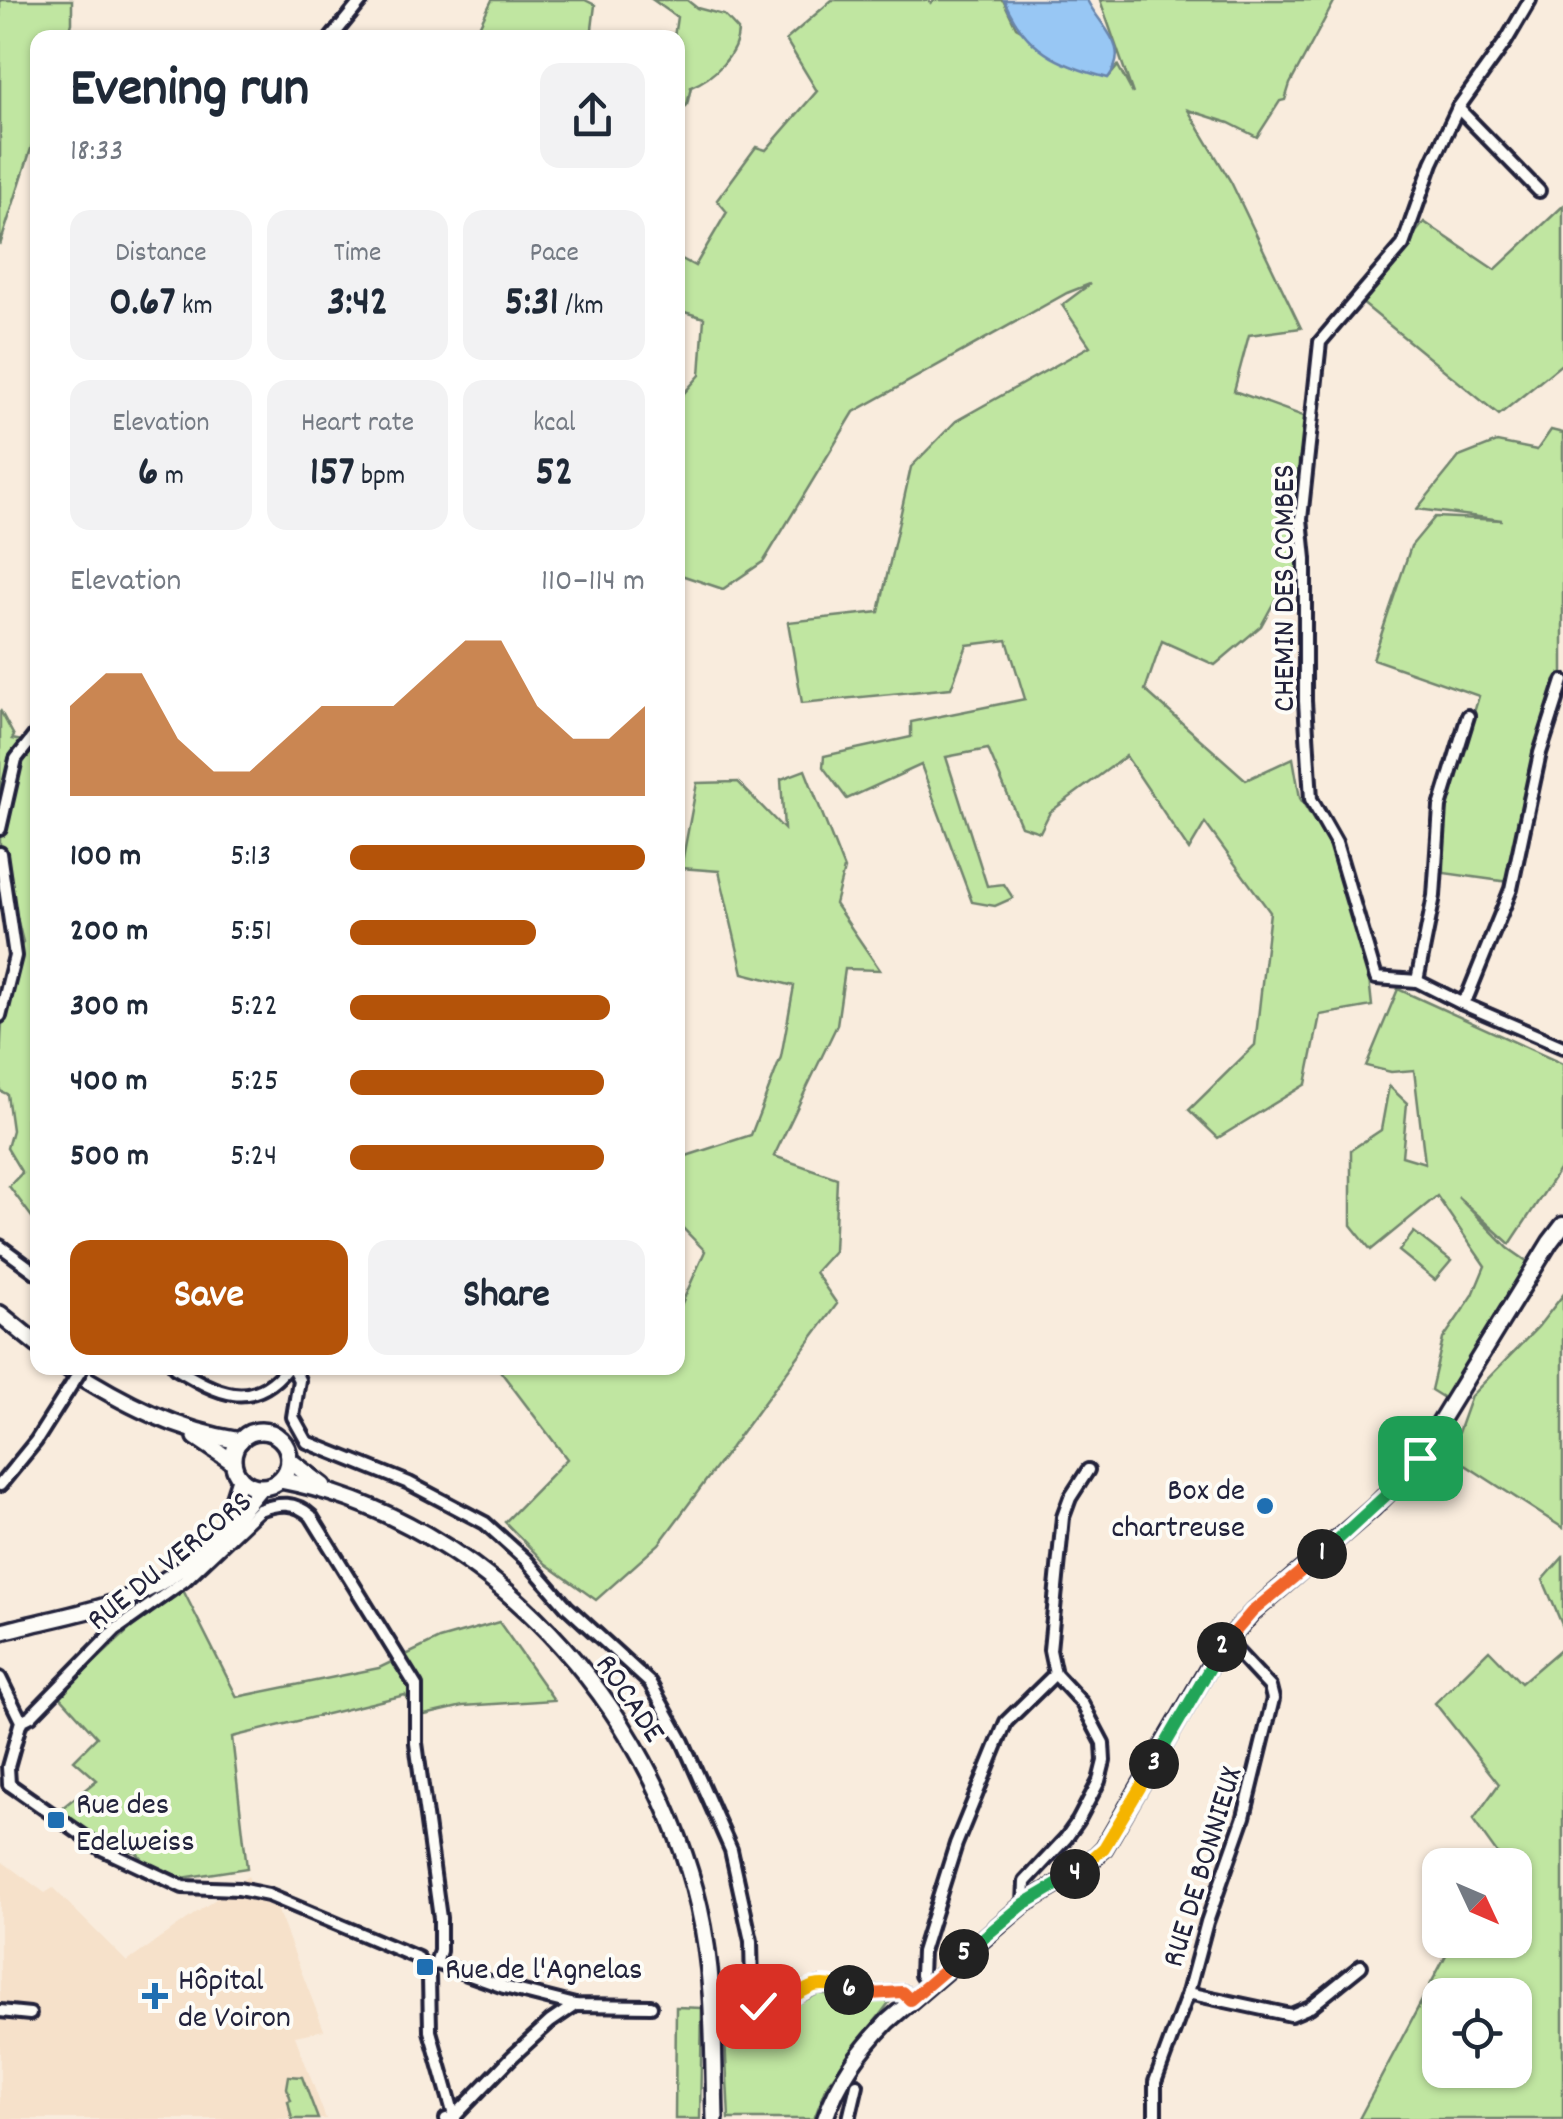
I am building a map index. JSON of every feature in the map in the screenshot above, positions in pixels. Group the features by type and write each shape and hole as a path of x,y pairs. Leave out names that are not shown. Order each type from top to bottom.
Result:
{"main road":[{"path":"830,2118 840,2081 855,2058 910,2000 1024,1904 1082,1869 1104,1848 1226,1642 1252,1612 1320,1556 1409,1472 1563,1225"},
{"path":"0,1314 30,1338"},
{"path":"0,1632 119,1601 156,1585 176,1572 261,1487 280,1480 289,1460 284,1444 271,1434 254,1432 240,1441 180,1426 80,1375"},
{"path":"180,1426 261,1487"},
{"path":"221,1529 234,1502 240,1441"},
{"name":"ROCADE","path":"289,1460 326,1488 398,1520 471,1565 548,1632 611,1709 654,1782 692,1880 710,1967 712,2119"},
{"name":"ROCADE","path":"280,1480 326,1488"}],"street":[{"path":"338,30 362,0"},
{"name":"CHEMIN DES COMBES","path":"1417,981 1376,978 1336,844 1312,799 1301,519 1304,477 1324,333 1403,245 1432,163 1458,108 1506,42 1530,0"},
{"path":"1458,108 1538,190"},
{"path":"1462,1003 1511,889 1540,753 1563,680"},
{"path":"1468,716 1440,807 1434,896 1417,981 1563,1047"},
{"path":"0,829 16,760 30,742"},
{"path":"0,854 15,956 0,1016"},
{"path":"0,1246 30,1268"},
{"path":"0,1485 36,1441 78,1375"},
{"path":"187,1375 232,1395 266,1388 282,1375"},
{"path":"295,1375 299,1380 293,1417 307,1442 409,1483 484,1523 650,1683 683,1742 731,1850 748,1925 752,1989 758,2006 775,2006 818,1985 870,1994 902,1992 910,2000"},
{"path":"1024,1904 1025,1882 1072,1830 1099,1781 1104,1761 1103,1744 1082,1703 1054,1674 1050,1650 1063,1518 1070,1498 1088,1470"},
{"name":"RUE DU VERCORS","path":"22,1720 32,1716 115,1630 184,1582 258,1510 274,1504 303,1508 416,1686 416,1743 440,1918 440,1952 431,1965"},
{"name":"RUE DE BONNIEUX","path":"1155,2119 1155,2082 1244,1817 1273,1699 1270,1687 1226,1642"},
{"path":"928,1986 921,1974 922,1952 956,1844 1006,1722 1054,1674"},
{"path":"0,1678 22,1720 5,1786 102,1849 183,1887 239,1889 268,1895 431,1965 504,1987 575,2005 651,2006"},
{"path":"431,1965 430,2031 452,2118"},
{"path":"1188,1993 1291,2015 1310,2006 1361,1966"},
{"path":"452,2118 537,2034 575,2005"},
{"path":"0,2011 30,2014"},
{"path":"849,2119 858,2085"}],"shaded area":[{"name":"Hôpital de Voiron","path":"0,1860 45,1893 53,1888 127,1962 248,1876 255,1892 269,1888 324,2030 295,2036 326,2119 0,2119"}],"green space":[{"path":"0,0 72,0 70,30 30,30 30,152 0,245"},
{"path":"492,0 585,0 595,5 592,30 477,30"},
{"path":"653,0 687,0 697,8 724,15 738,30 729,57 716,72 691,87 685,107 685,30 675,30 677,17"},
{"path":"832,0 1003,0 1016,27 1108,78 1118,66 1133,94 1100,0 1335,0 1285,100 1280,101 1257,137 1188,110 1231,182 1301,328 1249,335 1234,391 1309,418 1299,459 1299,569 1292,569 1261,626 1215,665 1162,641 1145,690 1246,780 1293,758 1300,798 1337,858 1369,978 1372,1006 1320,1015 1306,1084 1218,1138 1189,1110 1255,1045 1270,912 1205,823 1189,850 1126,756 1050,812 1040,832 1021,826 988,749 946,757 987,886 1004,884 1013,898 995,906 972,902 921,765 847,799 823,767 824,756 911,737 911,722 1025,699 1007,640 967,645 951,688 802,703 788,622 879,612 911,467 956,421 1090,346 1062,305 1090,284 1067,293 854,412 764,561 723,589 685,576 685,392 700,375 704,318 685,312 685,261 695,266 727,212 717,200 756,147 766,150 817,91 786,40"},
{"path":"1563,206 1563,363 1499,415 1361,302 1424,222 1495,270"},
{"path":"1551,430 1563,433 1563,673 1523,796 1509,882 1444,873 1444,825 1479,696 1373,659 1411,546 1435,517 1502,520 1417,509 1459,457 1497,442 1537,450"},
{"path":"0,710 12,739 30,742 30,1214 9,1186 22,1173 7,1148 12,1130 7,1094 0,1091 6,996 23,942 11,893 0,878"},
{"path":"805,770 844,869 835,904 880,970 845,969 837,1025 774,1156 837,1178 834,1251 815,1272 837,1304 659,1544 596,1600 546,1564 505,1522 567,1459 503,1375 685,1375 685,1296 705,1251 685,1230 685,1156 751,1135 781,1057 794,986 743,973 719,871 685,868 685,847 697,783 738,782 784,829 781,779"},
{"path":"1398,989 1563,1064 1563,1164 1510,1244 1458,1197 1508,1248 1528,1262 1452,1403 1431,1390 1443,1339 1473,1295 1485,1266 1437,1196 1371,1250 1351,1225 1351,1150 1381,1130 1389,1086 1407,1103 1402,1156 1425,1163 1414,1070 1391,1072 1366,1066"},
{"path":"1414,1232 1451,1261 1435,1280 1399,1251"},
{"path":"1563,1295 1563,1528 1450,1455 1471,1396 1538,1327"},
{"path":"1563,1557 1563,1627 1543,1580"},
{"path":"182,1588 237,1697 379,1668 439,1639 499,1622 554,1700 463,1706 416,1717 405,1695 232,1737 247,1868 182,1878 145,1862 136,1852 109,1847 57,1812 97,1780 74,1760 97,1737 59,1695 134,1625"},
{"path":"1563,1647 1563,2119 1359,2119 1422,2000 1422,2088 1532,2088 1532,1978 1434,1978 1444,1958 1532,1958 1532,1848 1493,1848 1473,1820 1499,1784 1435,1703 1489,1650 1521,1683"},
{"path":"748,1972 757,2018 825,1990 856,2000 894,1996 828,2083 814,2119 729,2119 722,1976"},
{"path":"676,2007 702,2008 700,2119 675,2119"},
{"path":"289,2076 302,2077 318,2119 292,2119"}],"water":[{"path":"1004,0 1087,0 1116,47 1115,67 1108,78 1045,53 1022,31"}],"place":[{"name":"Box de chartreuse","path":"1265,1506"},
{"name":"Rue des Edelweiss","path":"56,1820"},
{"name":"Rue de l'Agnelas","path":"425,1967"},
{"name":"Hôpital de Voiron","path":"155,1996"}],"route":[{"path":"758,2006 775,2006 818,1985 870,1994 902,1992 910,2000 1024,1904 1082,1869 1104,1848 1118,1827 1219,1650 1252,1612 1374,1508 1420,1458"}]}
